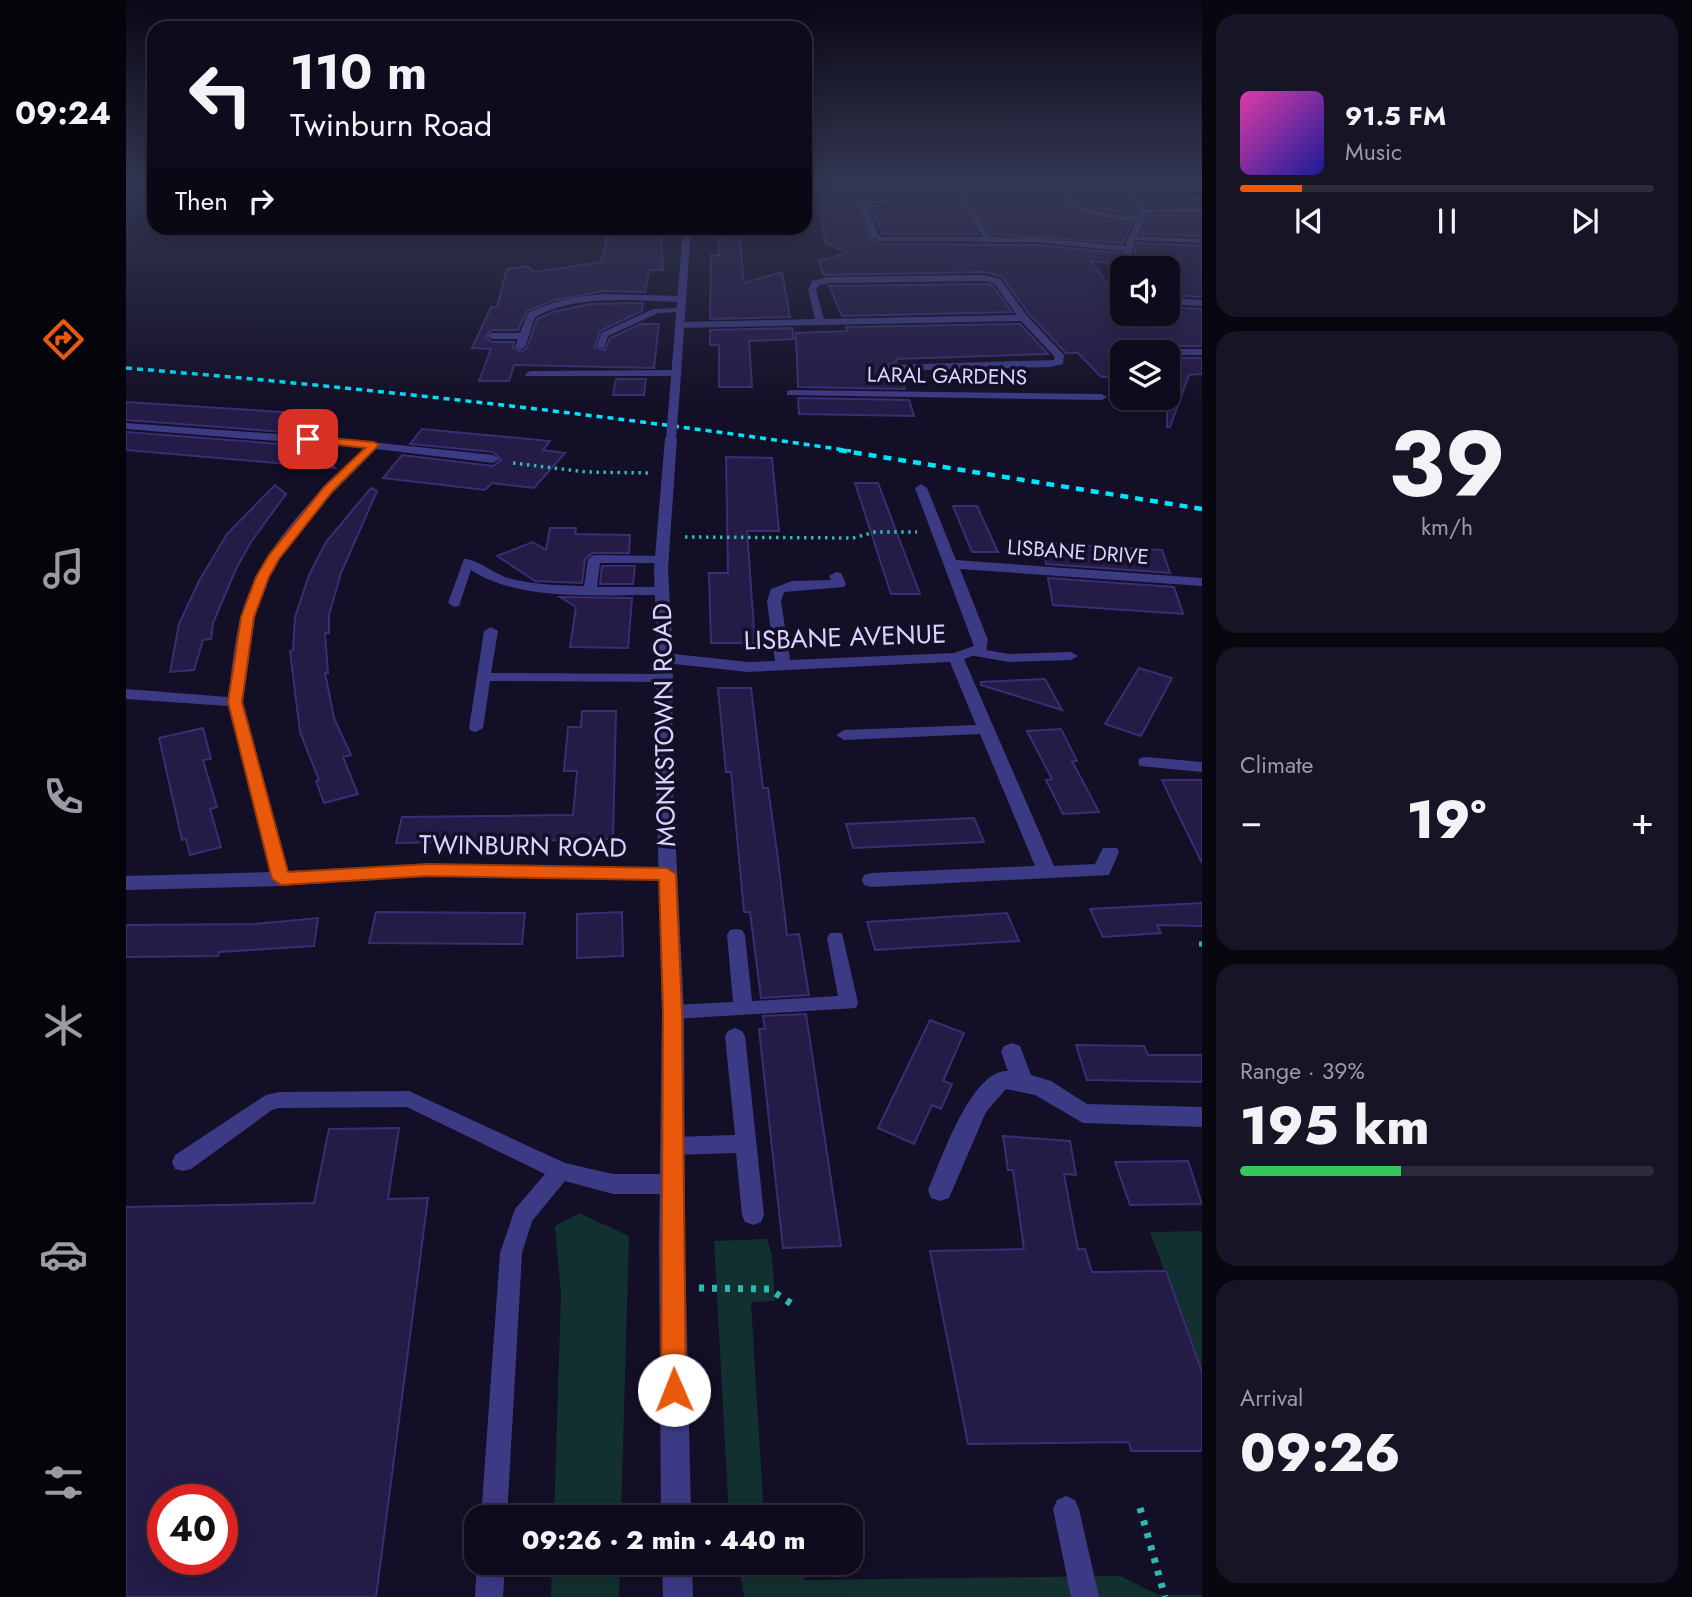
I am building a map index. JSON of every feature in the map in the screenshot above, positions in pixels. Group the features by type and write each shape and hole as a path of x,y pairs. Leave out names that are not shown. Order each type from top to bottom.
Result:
{"street":[{"name":"MONKSTOWN ROAD","path":"676,1505 673,1012 667,874 662,559 685,259"},
{"path":"821,324 812,290 815,284 829,280 984,278 998,281 1024,318"},
{"path":"520,347 531,314 566,301 582,298 681,304"},
{"path":"1180,302 1202,303"},
{"path":"680,325 1024,318"},
{"name":"LARAL GARDENS","path":"790,393 955,382 1059,362 1060,357 1024,318"},
{"path":"492,336 523,336"},
{"path":"1180,345 1186,352"},
{"path":"1180,352 1202,352"},
{"name":"LARAL GARDENS","path":"889,368 955,382 1102,397"},
{"path":"587,388 598,371"},
{"path":"530,373 677,373"},
{"path":"126,426 374,445 494,459"},
{"path":"281,879 235,702 248,617 262,577 274,557 328,490 374,445"},
{"name":"LISBANE AVENUE","path":"665,658 748,667 783,666 956,657 981,648 981,640 921,488"},
{"name":"LISBANE DRIVE","path":"952,564 1202,582"},
{"path":"783,666 774,601 778,589 792,585 839,584 836,576"},
{"path":"956,657 1046,872"},
{"path":"126,694 235,702"},
{"path":"844,735 986,729"},
{"path":"1146,762 1202,767"},
{"path":"871,880 1101,870 1111,852"},
{"name":"TWINBURN ROAD","path":"126,883 281,879 428,870 667,874"},
{"path":"1012,1052 1022,1081"},
{"path":"940,1190 977,1106 1001,1080 1022,1081 1043,1088 1083,1113 1202,1117"},
{"path":"677,1575 678,1597"}],"lane":[{"path":"601,346 604,335 656,311 681,304"},
{"path":"590,589 594,559 662,559"},
{"path":"454,603 468,562 478,572 538,589 662,591"},
{"path":"476,728 491,631"},
{"path":"974,652 1009,658 1071,656"},
{"path":"484,677 665,678"},
{"path":"736,935 743,1009"},
{"path":"673,1012 849,1003 836,938"},
{"path":"735,1036 753,1215"},
{"path":"183,1163 265,1103 279,1100 409,1099 561,1171 613,1184 672,1184"},
{"path":"672,1146 746,1144"},
{"path":"495,1505 511,1253 523,1216 561,1171"},
{"path":"1066,1509 1085,1597"},
{"path":"489,1597 490,1575"}],"path":[{"path":"494,459 586,472 669,472"},
{"path":"664,537 853,538 875,532 938,532"},
{"path":"673,1288 769,1289 792,1304"},
{"path":"1140,1508 1165,1597"}],"green space":[{"path":"579,1213 629,1236 621,1505 554,1505 561,1294 555,1226"},
{"path":"1202,1231 1202,1372 1150,1232"},
{"path":"767,1239 772,1256 775,1301 751,1302 763,1505 728,1505 714,1241"},
{"path":"552,1575 620,1575 619,1597 551,1597"},
{"path":"740,1575 804,1575 805,1580 1120,1576 1159,1595 1202,1595 1202,1597 744,1597"}],"building":[{"path":"602,259 662,259 663,270 649,270 645,292 604,291 555,300 527,311 518,330 492,330 485,337 492,342 514,342 513,348 521,352 527,348 537,319 553,312 589,304 643,303 642,311 600,331 595,347 605,350 610,338 641,324 659,324 654,368 514,365 509,381 479,381 491,349 472,348 491,307 497,307 507,269 527,266 534,272 601,262"},
{"path":"711,259 742,259 744,283 782,272 790,317 710,319"},
{"path":"827,259 1110,259 1110,263 1091,261 1110,287 1110,326 1180,326 1180,308 1202,309 1202,346 1180,346 1180,340 1110,340 1110,377 1101,377 1078,353 1066,353 1029,314 1001,276 984,272 824,275 818,261"},
{"path":"1180,259 1202,259 1202,297 1180,296"},
{"path":"992,285 1012,312 842,316 829,286"},
{"path":"1020,324 1048,354 896,359 897,362 883,366 882,369 888,373 901,373 905,389 798,387 796,333 848,331 846,327"},
{"path":"792,328 794,339 749,341 752,387 719,387 719,345 710,345 710,330"},
{"path":"1180,358 1202,358 1202,374 1189,375 1180,400"},
{"path":"616,379 646,379 644,395 613,395"},
{"path":"798,398 909,400 914,416 799,414"},
{"path":"126,402 297,413 311,434 126,420"},
{"path":"1167,410 1176,410 1170,427 1167,427"},
{"path":"422,429 550,441 543,450 565,453 534,488 492,483 485,490 383,478 402,455 493,466 501,460 493,452 410,444"},
{"path":"126,432 320,447 335,468 126,450"},
{"path":"726,457 772,458 779,531 747,531 755,643 711,643 709,573 728,573"},
{"path":"855,483 878,483 920,594 891,594"},
{"path":"275,485 286,494 251,542 236,569 213,623 211,639 203,640 194,670 170,672 179,624 199,581 227,534"},
{"path":"371,488 377,491 341,573 329,615 329,633 325,633 328,673 325,673 334,718 351,755 343,757 358,794 324,803 316,781 319,780 300,732 290,651 293,650 295,617 309,575 326,542"},
{"path":"953,506 977,506 998,552 972,552"},
{"path":"550,528 576,528 575,534 630,535 629,553 593,553 585,559 582,583 535,581 497,556 533,542 546,550"},
{"path":"1042,543 1162,550 1170,573 1046,564"},
{"path":"602,566 635,566 633,584 600,584"},
{"path":"1048,578 1174,587 1183,614 1053,605"},
{"path":"560,597 632,598 628,648 570,647 576,607"},
{"path":"1139,668 1172,678 1141,736 1105,724"},
{"path":"1045,679 1062,710 981,685 981,682"},
{"path":"718,688 751,688 763,788 768,788 787,935 799,934 809,995 761,998 750,912 744,912 731,772 726,772"},
{"path":"582,711 616,711 613,839 396,843 402,817 573,815 577,771 564,771 568,727 581,727"},
{"path":"203,728 211,759 203,760 217,807 210,809 221,847 190,855 186,839 182,840 159,738"},
{"path":"1061,729 1077,761 1072,761 1099,812 1063,814 1046,780 1052,779 1027,731"},
{"path":"1162,780 1202,780 1202,863 1177,812"},
{"path":"974,818 984,842 853,848 846,824"},
{"path":"1202,903 1202,926 1157,925 1161,933 1103,937 1090,909"},
{"path":"376,912 525,913 522,944 369,943"},
{"path":"622,912 623,956 577,958 577,914"},
{"path":"1007,913 1019,941 875,950 867,922"},
{"path":"318,918 314,946 219,952 218,956 126,957 126,925 253,924"},
{"path":"806,1014 841,1246 783,1248 759,1029 765,1029 763,1016"},
{"path":"930,1020 964,1033 943,1081 952,1084 941,1109 932,1105 914,1144 878,1128"},
{"path":"1076,1045 1144,1046 1148,1055 1202,1055 1202,1082 1087,1080"},
{"path":"399,1128 388,1199 428,1198 376,1597 126,1597 126,1207 314,1203 329,1129"},
{"path":"1003,1136 1070,1141 1076,1175 1064,1174 1078,1249 1085,1249 1092,1272 1166,1271 1202,1372 1202,1451 1131,1451 1129,1442 968,1444 930,1251 1024,1249 1013,1170 1008,1170"},
{"path":"1188,1161 1202,1204 1130,1205 1115,1162"}],"railway":[{"path":"126,368 489,404 851,451"},
{"path":"839,450 1202,509"}],"route":[{"path":"308,439 374,445 328,490 274,557 262,577 248,617 235,702 281,879 327,874 428,870 667,874 673,1012 674,1390"}]}
